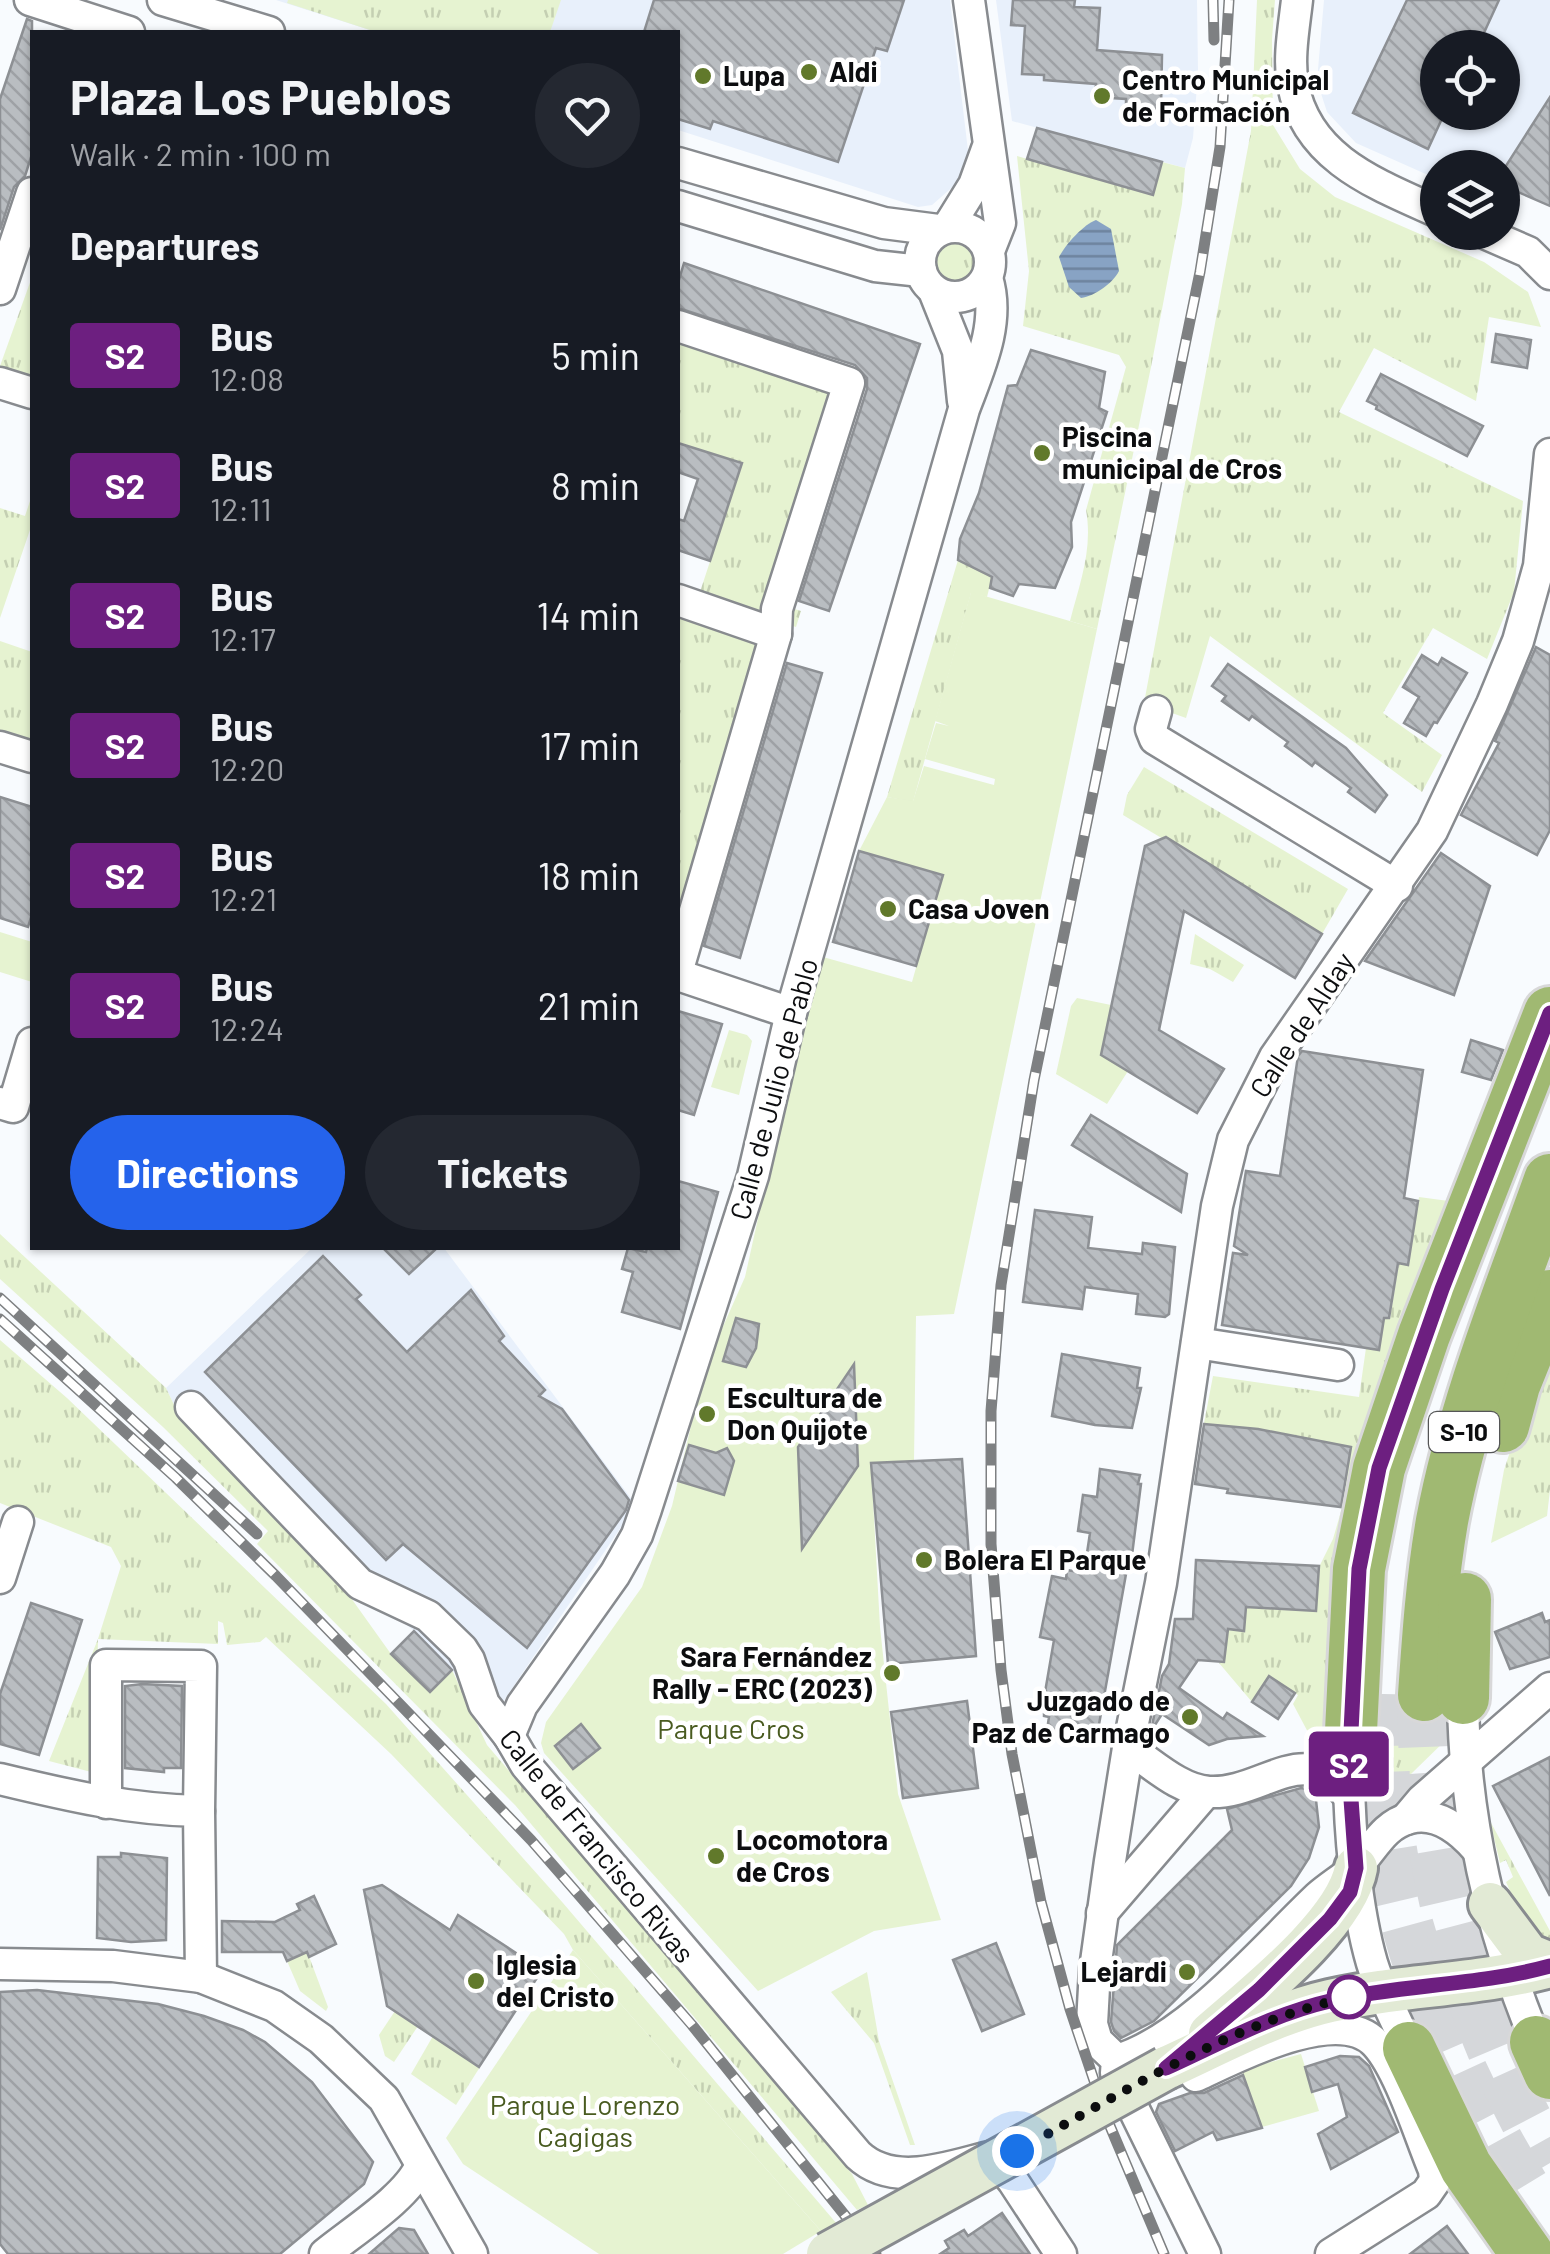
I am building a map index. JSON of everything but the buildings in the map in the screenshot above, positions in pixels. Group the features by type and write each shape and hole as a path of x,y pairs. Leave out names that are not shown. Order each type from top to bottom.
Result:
{"highway":[{"path":"1349,1784 1359,1569 1379,1468 1442,1289 1550,1013"},
{"name":"S-10","path":"1433,1690 1388,1620 1403,1522 1421,1450 1550,1079"},
{"name":"S-10","path":"1433,1690 1430,1604 1443,1519 1481,1373 1550,1180"},
{"path":"1433,1690 1464,1604 1488,1481 1514,1385 1550,1296"},
{"path":"1409,2048 1466,2167 1527,2254"}],"street":[{"path":"30,0 123,30"},
{"path":"164,0 264,20"},
{"name":"Calle de Julio de Pablo","path":"509,1736 522,1705 616,1574 637,1535 753,1176 791,1013 964,409 986,349 992,294 988,264 1000,222 969,0"},
{"path":"1297,0 1292,83 1315,138 1332,157 1420,203"},
{"name":"Calle de Julio de Pablo","path":"944,229 974,185 988,146"},
{"path":"680,164 884,224 968,228 978,234 988,264 979,288 957,297 928,281 680,207"},
{"path":"0,289 30,198"},
{"path":"928,281 922,248 944,229"},
{"path":"1520,249 1550,274"},
{"name":"Calle de Julio de Pablo","path":"928,281 958,351 964,409"},
{"path":"680,327 849,384 777,609 776,634 680,965"},
{"path":"0,382 30,392"},
{"name":"Calle de Alday","path":"1204,2254 1116,2073 1117,2060 1098,2041 1092,2024 1102,1913 1128,1748 1162,1583 1217,1206 1233,1140 1275,1058 1432,831 1518,641 1539,566 1550,454"},
{"path":"680,601 776,634"},
{"path":"1156,711 1151,729 1155,739 1397,886"},
{"path":"0,747 30,756"},
{"path":"680,973 791,1013"},
{"path":"0,1103 13,1107 30,1051"},
{"path":"1197,1343 1338,1365"},
{"name":"Calle de Francisco Rivas","path":"191,1407 360,1584 428,1616 462,1649 470,1660 484,1704 526,1765 858,2156 871,2168 897,2173 937,2170 993,2156 1014,2181 1061,2254"},
{"path":"0,1578 18,1522"},
{"path":"106,1803 106,1666 200,1666 201,1977"},
{"path":"1166,2068 1259,1990 1330,1919 1358,1879 1382,1834 1406,1819 1466,1760 1550,1688"},
{"path":"1433,1690 1474,1694 1489,1707 1501,1711 1522,1710"},
{"path":"828,2254 1166,2068 1283,2016 1326,2002 1444,1978 1471,1964 1488,1943 1492,1914 1476,1848 1466,1760 1433,1690"},
{"path":"1128,1748 1165,1774 1206,1792 1241,1787 1304,1768 1316,1768 1339,1783 1349,1784 1358,1879 1397,1989 1409,2048"},
{"path":"0,1778 106,1803 199,1812"},
{"path":"1102,1913 1206,1792"},
{"path":"1406,1819 1419,1816 1448,1824 1476,1848"},
{"path":"1117,2060 1154,2044 1181,2025 1320,1895 1358,1879"},
{"path":"1492,1914 1537,1969 1543,2058"},
{"path":"0,1964 113,1966 201,1977 274,2006 321,2038 384,2100 472,2254"},
{"path":"1397,1989 1443,1986 1537,1969"},
{"path":"1134,2111 1166,2090 1310,2031 1340,2028 1370,2038 1380,2049 1403,2094 1435,2181 1426,2194 1331,2254"},
{"path":"325,2254 399,2194 416,2178 421,2165"}],"shaded area":[{"path":"276,0 950,0 969,159 964,177 932,205 918,207 680,131 680,30 370,30"},
{"name":"Centro Municipal de Formación","path":"996,0 1197,0 1198,72 1193,138 1185,168 1012,121"},
{"path":"1324,0 1550,0 1550,97 1517,150 1420,150 1420,171 1356,143 1327,112 1317,81"},
{"path":"310,1250 445,1250 636,1505 484,1730 452,1669 414,1631 297,1533 176,1409 166,1388"}],"green space":[{"path":"561,0 551,30 370,30 287,3"},
{"path":"1257,0 1275,0 1273,125 1300,169 1335,197 1420,234 1420,250 1456,250 1484,262 1528,292 1541,327 1489,317 1476,401 1374,348 1339,412 1523,501 1514,592 1487,659 1433,628 1383,713 1442,755 1422,792 1210,636 1186,718 1144,703 1251,131"},
{"path":"1017,156 1152,195 1162,162 1185,168 1182,204 1152,362 1097,629 1070,621 1087,552 1086,510 1126,367 1119,355 1023,326 1029,271"},
{"path":"956,236 975,243 982,262 975,281 956,288 937,281 930,262 937,243"},
{"path":"30,283 30,377 0,366"},
{"path":"680,341 851,398 782,605 801,611 796,627 699,595 742,464 680,444"},
{"path":"30,501 30,530 0,618 0,508 25,516"},
{"path":"958,560 992,577 987,597 971,593 913,802 887,797"},
{"name":"Parque Cros","path":"971,592 1097,629 954,1314 916,1316 914,1461 871,1464 880,1627 898,1794 941,1920 874,1931 758,1991 544,1753 541,1743 546,1722 642,1587 672,1506 705,1367 745,1277 803,1016 823,957 912,982 942,875 859,851 887,797 913,801 924,766 994,785 995,779 925,759 936,723 949,726 935,721"},
{"path":"680,613 761,639 680,920"},
{"path":"0,641 30,651 30,748 0,738"},
{"path":"1144,767 1348,889 1322,934 1123,815 1127,795"},
{"path":"0,932 30,941 30,981 0,972"},
{"path":"1195,934 1244,965 1233,982 1210,969 1190,964"},
{"path":"1077,998 1111,1005 1101,1054 1128,1071 1107,1104 1056,1074 1071,1006"},
{"path":"729,1030 747,1035 752,1041 739,1095 711,1087"},
{"path":"1419,1197 1456,1202 1335,1768 1318,1751 1293,1704 1298,1695 1269,1676 1252,1702 1219,1663 1224,1661 1228,1629 1244,1630 1246,1607 1316,1611 1319,1567 1342,1508 1350,1447 1204,1423 1213,1376 1359,1397 1366,1348 1379,1350 1384,1318 1390,1318 1399,1263 1409,1263"},
{"path":"0,1234 166,1388 176,1409 205,1443 346,1591 391,1654 429,1691 452,1670 487,1745 852,2174 868,2205 857,2210 515,1805 257,1544 268,1531 163,1427 0,1279"},
{"path":"1550,1330 1547,1516 1491,1543 1504,1470"},
{"path":"0,1340 67,1398 386,1704 563,1903 837,2224 821,2231 573,1950 564,1934 391,1754 266,1637 260,1642 227,1645 223,1623 218,1621 218,1644 98,1639 121,1566 111,1547 0,1503"},
{"path":"98,1639 95,1773 49,1761"},
{"path":"1365,1723 1450,1723 1452,1734 1370,1814 1364,1779"},
{"path":"1490,1821 1550,1931 1550,1947 1521,1916 1506,1882 1513,1877 1506,1860 1500,1863"},
{"name":"Parque Lorenzo Cagigas","path":"573,1950 821,2231 783,2254 599,2254 463,2164 446,2138"},
{"path":"307,1951 328,2007 326,2011 300,1991 287,1961"},
{"path":"867,1972 879,2041 915,2145 910,2145 874,2043 831,1992"},
{"path":"395,2011 418,2026 394,2062 385,2056 379,2035"},
{"path":"433,2036 480,2067 456,2105 411,2074"},
{"path":"1301,2054 1319,2111 1262,2127 1241,2070"}],"water":[{"path":"1096,220 1111,229 1119,271 1103,288 1081,298 1069,287 1059,257 1075,235"}],"tunnel":[{"path":"1383,1694 1389,1836 1413,1945 1463,2075 1529,2196"},
{"path":"1424,1695 1430,1817 1454,1938 1495,2053 1550,2163"}],"railway":[{"path":"1213,0 1214,40"},
{"path":"1164,2254 1107,2119 1070,2009 1041,1902 1012,1754 1001,1670 991,1544 991,1411 1001,1285 1034,1080 1200,272 1220,147 1229,0"},
{"path":"0,1298 257,1534"},
{"path":"0,1319 176,1478 276,1576 531,1840 692,2025 876,2254"}],"bus line":[{"name":"S2","path":"1550,1013 1407,1382 1379,1468 1359,1569 1349,1772 1356,1868 1350,1892 1330,1919 1259,1990 1166,2068 1283,2016 1326,2002 1412,1986 1478,1982 1550,1966"}],"place":[{"name":"Aldi","path":"809,72"},
{"name":"Lupa","path":"703,76"},
{"name":"Centro Municipal de Formación","path":"1102,96"},
{"name":"Piscina municipal de Cros","path":"1042,453"},
{"name":"Casa Joven","path":"888,909"},
{"name":"Escultura de Don Quijote","path":"707,1414"},
{"name":"Bolera El Parque","path":"924,1560"},
{"name":"Sara Fernández Rally - ERC (2023)","path":"892,1673"},
{"name":"Juzgado de Paz de Carmago","path":"1190,1717"},
{"name":"Locomotora de Cros","path":"716,1856"},
{"name":"Lejardi","path":"1187,1972"},
{"name":"Iglesia del Cristo","path":"476,1981"}],"route":[{"path":"1017,2151 1166,2068 1283,2016 1360,1995 1349,1997"}]}
